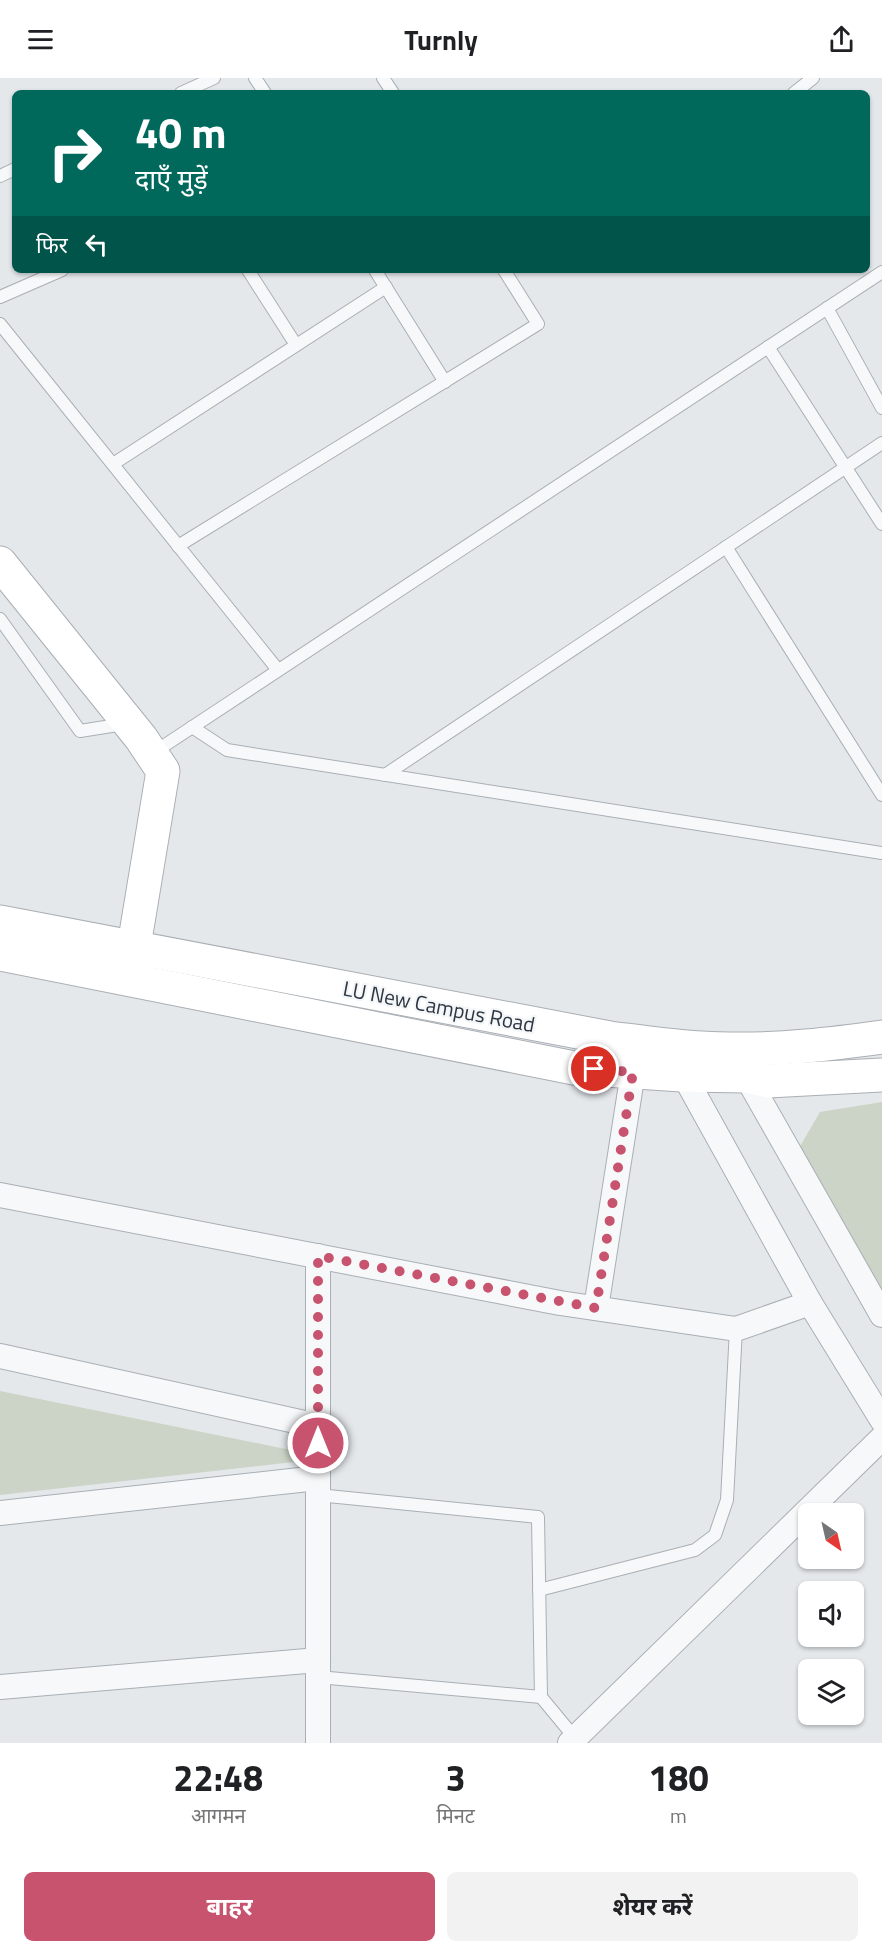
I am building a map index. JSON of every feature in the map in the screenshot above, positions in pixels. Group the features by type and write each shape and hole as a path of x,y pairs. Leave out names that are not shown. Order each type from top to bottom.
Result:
{"street":[{"path":"0,563 129,723 164,771 131,963"},
{"name":"LU New Campus Road","path":"0,922 131,963 574,1068 682,1075 808,1047 882,1037"},
{"name":"LU New Campus Road","path":"0,954 131,963 610,1038 668,1045 739,1063 768,1081 882,1075"},
{"path":"668,1045 682,1075 810,1303 882,1420"},
{"path":"739,1063 882,1315"},
{"path":"596,1308 633,1072"},
{"path":"0,1195 596,1308 736,1329 810,1303"},
{"path":"318,1256 318,1743"},
{"path":"0,1356 318,1426"},
{"path":"572,1741 882,1438"},
{"path":"0,1513 318,1487"},
{"path":"0,1687 318,1668"}],"lane":[{"path":"188,90 214,78"},
{"path":"798,90 813,78"},
{"path":"152,754 882,272"},
{"path":"0,297 55,273"},
{"path":"250,273 296,345"},
{"path":"377,273 445,382"},
{"path":"178,546 538,324 506,273"},
{"path":"113,464 386,287"},
{"path":"827,308 882,408"},
{"path":"0,324 278,670"},
{"path":"768,347 882,524"},
{"path":"385,775 882,443"},
{"path":"726,547 882,795"},
{"path":"0,619 80,731 129,723"},
{"path":"192,727 227,750 882,853"},
{"path":"539,1590 695,1550 715,1535 727,1500 736,1329"},
{"path":"318,1487 538,1517 541,1697 572,1741"},
{"path":"318,1668 541,1697"}],"green space":[{"path":"882,1102 882,1290 799,1148 820,1112"},
{"path":"0,1391 291,1450 294,1462 0,1495"}],"route":[{"path":"318,1443 318,1256 596,1308 633,1072 594,1069"}]}
